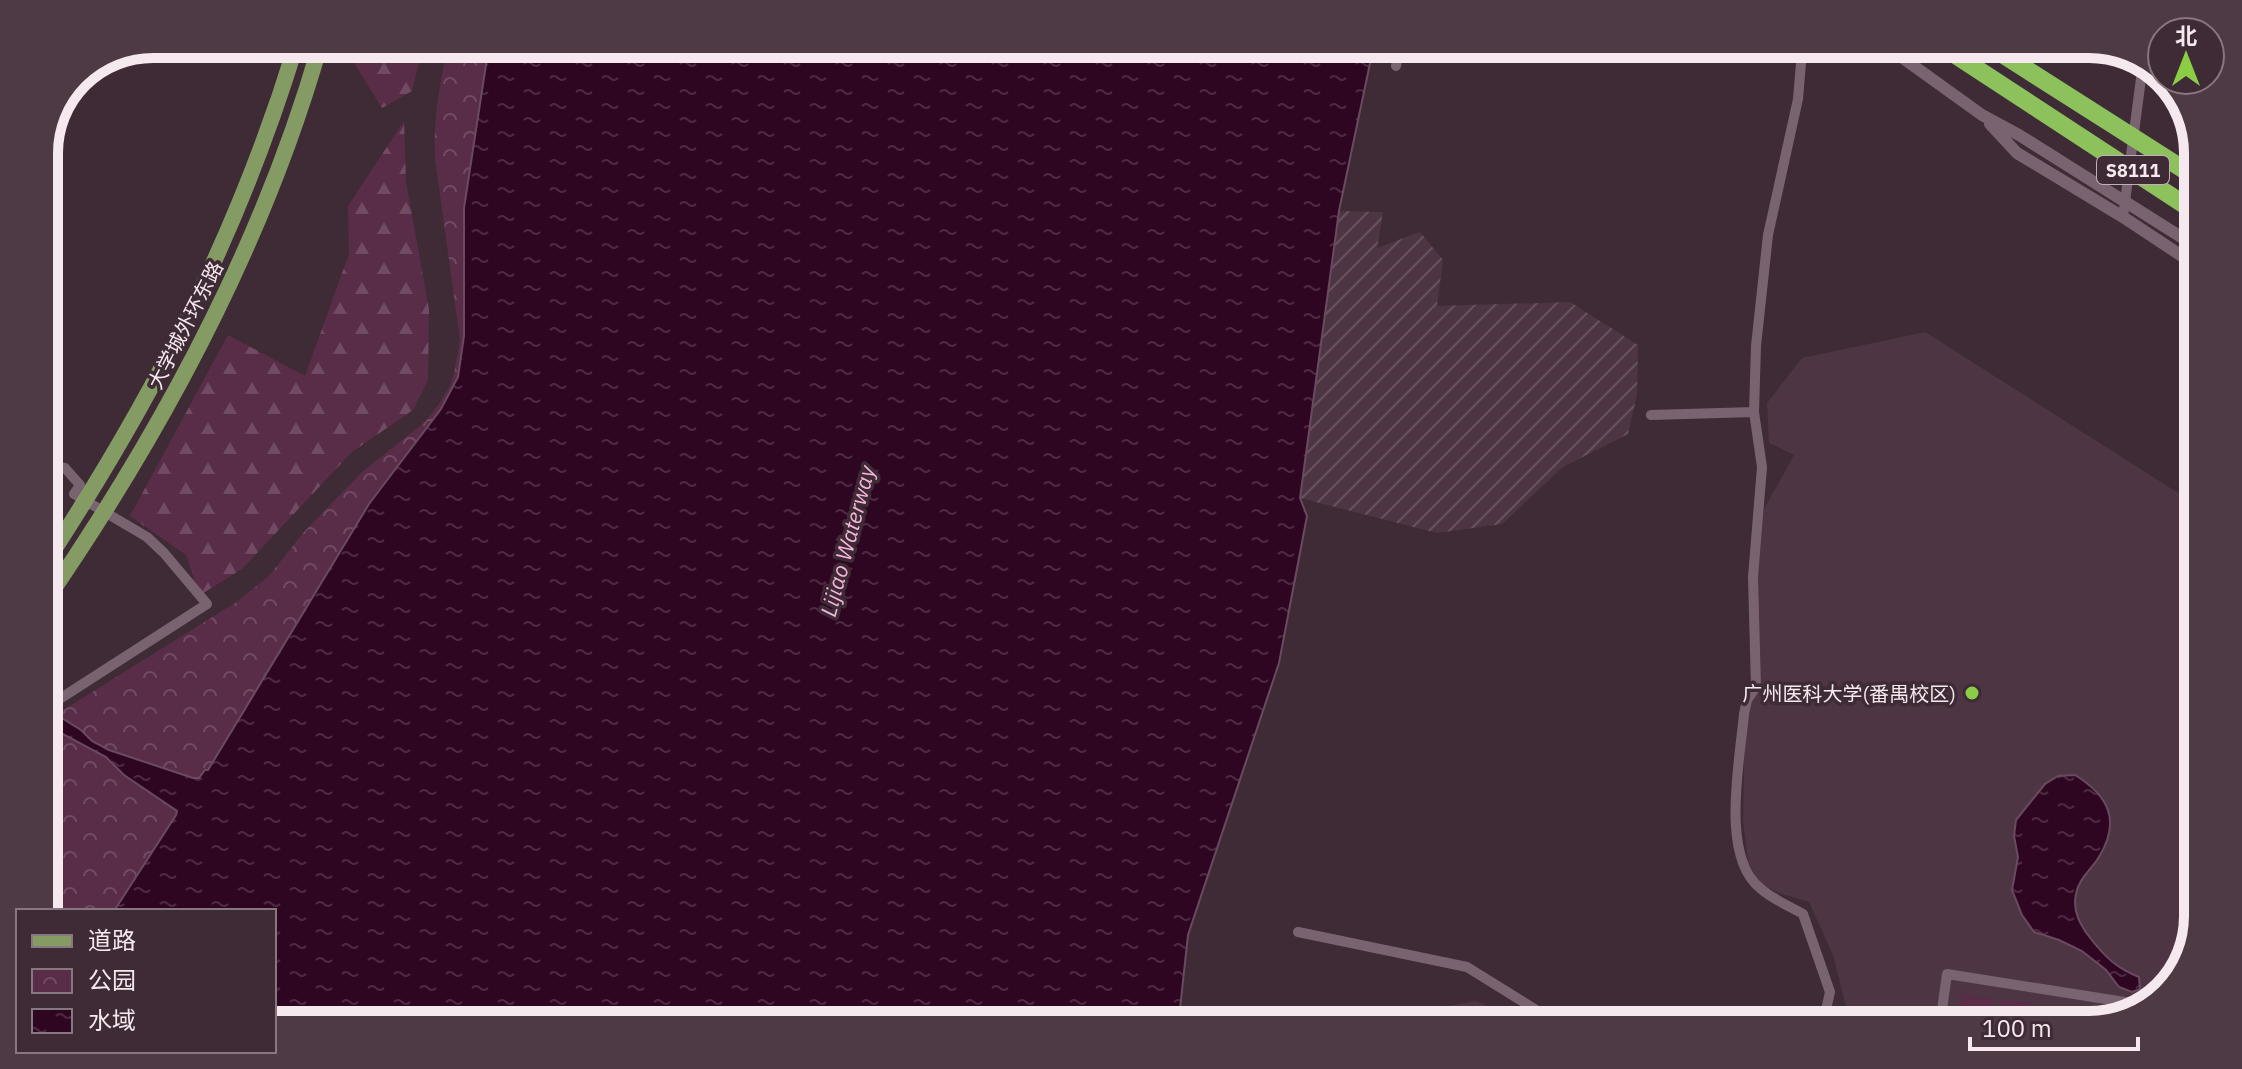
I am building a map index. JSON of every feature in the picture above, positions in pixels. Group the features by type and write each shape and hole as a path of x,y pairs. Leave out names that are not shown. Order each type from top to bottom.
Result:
{"highway":[{"name":"S8111","path":"1960,58 2184,204"},
{"name":"S8111","path":"2008,58 2184,170"}],"main road":[{"name":"大学城外环东路","path":"58,542 121,441 193,309 249,181 292,58"},
{"name":"大学城外环东路","path":"58,581 140,454 209,326 279,170 316,58"}],"street":[{"path":"1396,66 1397,58"},
{"path":"1801,58 1798,99 1768,235 1756,346 1754,412 1762,467 1753,577 1756,687 1747,700 1744,714 1735,812 1745,869 1758,888 1803,914 1830,992 1826,1011"},
{"path":"1903,58 1982,115 2184,239"},
{"path":"2123,217 2142,75"},
{"path":"1982,115 2017,153 2184,257"},
{"path":"1651,415 1754,412"},
{"path":"58,467 65,468 80,485 74,494 147,537 207,604 58,701"},
{"path":"1298,932 1467,967 1538,1011"},
{"path":"1942,1011 1947,974 2127,1002"}],"shaded area":[{"path":"1339,211 1383,212 1377,248 1420,232 1443,260 1437,306 1570,302 1638,345 1637,395 1628,434 1563,467 1502,524 1437,533 1300,498"},
{"name":"广州医科大学(番禺校区)","path":"1925,332 2184,497 2184,916 2177,952 2168,969 2152,987 2131,1001 2113,1008 2089,1011 1847,1011 1833,955 1809,902 1779,893 1758,882 1748,861 1743,821 1745,710 1759,676 1757,574 1764,509 1794,455 1769,443 1767,403 1802,358"},
{"path":"1475,1001 1498,1011 1423,1011"}],"green space":[{"path":"351,58 420,58 412,91 382,108"},
{"path":"446,58 487,58 464,208 464,336 458,377 441,409 374,496 208,770 205,770 115,909 58,909 58,713 235,603 268,577 304,532 362,472 425,422 450,386 460,340 435,158 438,101"},
{"path":"404,121 406,182 429,309 428,380 413,410 352,452 242,569 200,595 186,555 130,516 228,335 305,376 349,254 348,206"},
{"path":"1961,994 1994,998 1992,1011 1959,1011"},
{"path":"2001,999 2033,1003 2032,1011 2000,1011"},
{"path":"2042,1006 2075,1009 2075,1011 2041,1011"}],"water":[{"name":"Lijiao Waterway","path":"487,58 1371,58 1339,211 1300,498 1307,516 1279,663 1188,935 1180,1011 276,1011 276,909 115,909 177,811 124,775 106,757 58,731 58,716 109,750 193,778 199,778 208,770 369,504 441,409 458,377 464,336 464,208"},
{"path":"2075,775 2103,801 2110,821 2106,844 2078,888 2076,913 2101,951 2118,966 2139,977 2140,989 2132,992 2119,987 2106,970 2082,951 2034,932 2022,915 2012,890 2018,857 2014,836 2016,820 2045,784 2058,776"}],"place":[{"name":"广州医科大学(番禺校区)","path":"1972,693"}]}
